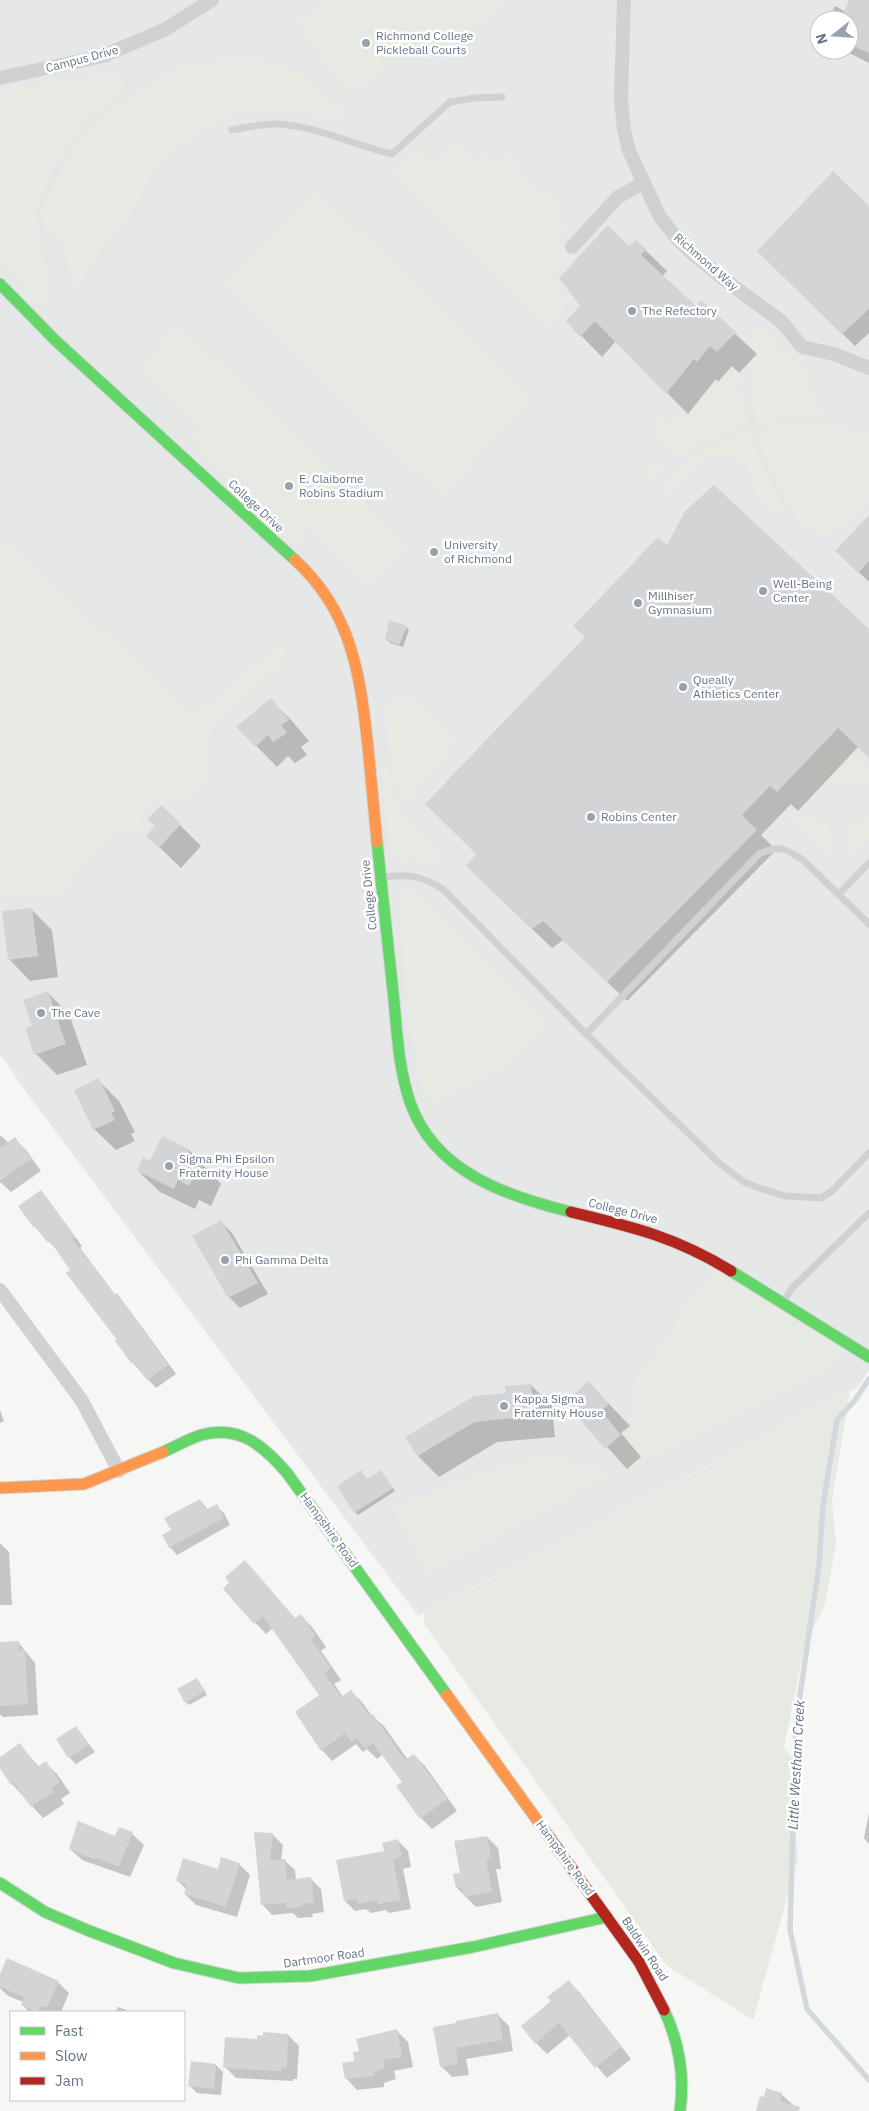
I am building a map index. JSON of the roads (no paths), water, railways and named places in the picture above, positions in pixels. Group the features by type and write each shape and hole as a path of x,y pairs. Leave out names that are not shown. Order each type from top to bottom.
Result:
{"street":[{"name":"Richmond Way","path":"624,0 621,91 623,122 629,151 660,217 678,240 725,280 782,322 802,347 834,354 868,366"},
{"name":"Campus Drive","path":"0,78 103,56 164,30 206,2"},
{"path":"572,248 618,197 643,183"},
{"name":"College Drive","path":"3,288 63,348 304,568 322,589 340,619 358,666 398,1045 404,1083 416,1115 439,1150 474,1178 520,1199 644,1230 680,1242 702,1253 869,1357"},
{"path":"0,1290 82,1401 119,1471"},
{"name":"Hampshire Road","path":"0,1488 84,1484 119,1471 201,1435 221,1432 237,1434 269,1452 288,1472 607,1917"},
{"name":"Dartmoor Road","path":"0,1883 45,1912 87,1930 174,1964 239,1978 310,1976 473,1947 607,1917"},
{"name":"Baldwin Road","path":"607,1917 639,1962 658,1995 671,2027 682,2072 680,2111"}],"lane":[{"path":"232,130 276,123 312,128 368,148 392,154 450,102 502,96"},
{"path":"586,1034 759,854 770,848 780,848 792,852 869,924"},
{"path":"839,894 869,863"},
{"path":"381,877 402,875 419,877 443,889 586,1034 719,1163 744,1182 785,1196 821,1198 832,1192 869,1153"},
{"path":"782,1303 792,1288 869,1213"}],"waterway":[{"name":"Little Westham Creek","path":"869,1379 855,1400 837,1420 823,1505 819,1565 796,1723 790,1930 807,2009 869,2080"}],"place":[{"name":"Richmond College Pickleball Courts","path":"366,43"},
{"name":"The Refectory","path":"632,311"},
{"name":"E. Claiborne Robins Stadium","path":"289,486"},
{"name":"University of Richmond","path":"434,552"},
{"name":"Well-Being Center","path":"763,591"},
{"name":"Millhiser Gymnasium","path":"638,603"},
{"name":"Queally Athletics Center","path":"683,687"},
{"name":"Robins Center","path":"591,817"},
{"name":"The Cave","path":"41,1013"},
{"name":"Sigma Phi Epsilon Fraternity House","path":"169,1166"},
{"name":"Phi Gamma Delta","path":"225,1260"},
{"name":"Kappa Sigma Fraternity House","path":"504,1406"}]}
